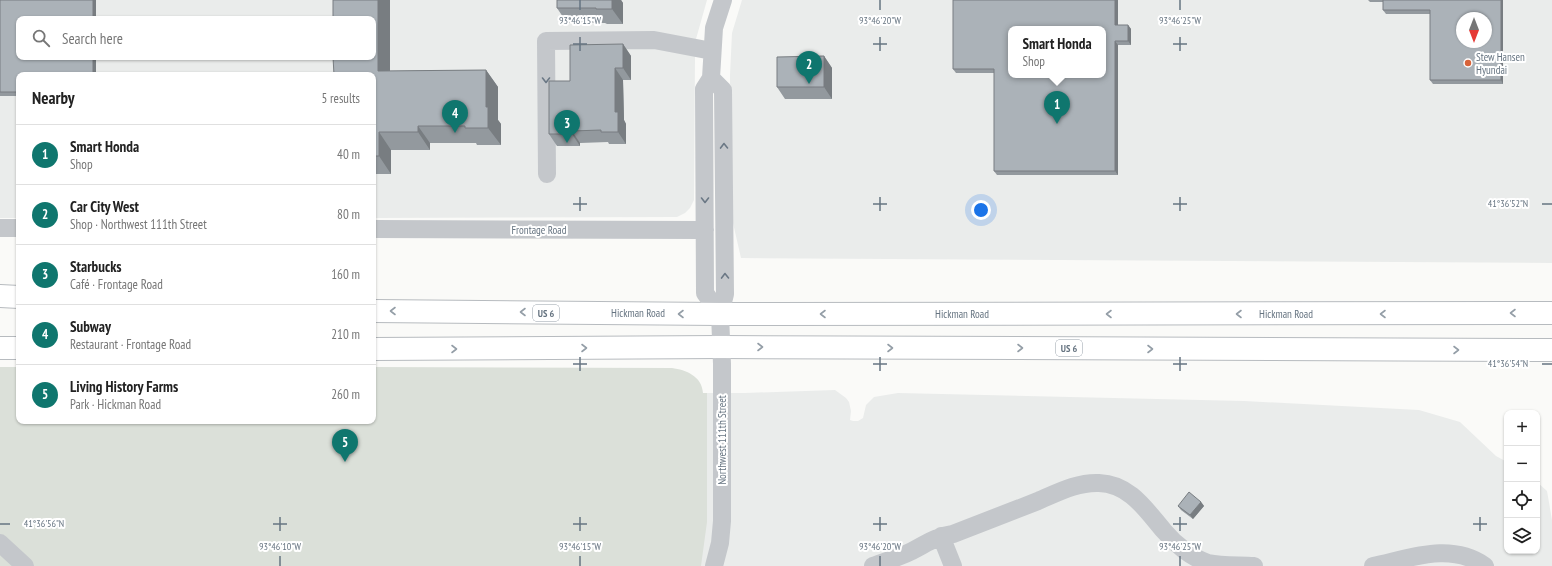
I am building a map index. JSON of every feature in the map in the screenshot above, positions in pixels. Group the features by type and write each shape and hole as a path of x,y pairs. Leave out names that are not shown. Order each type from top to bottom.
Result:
{"main road":[{"path":"0,296 16,297"},
{"name":"Hickman Road","path":"376,311 720,314 1552,313"},
{"name":"US 6","path":"376,349 721,347 1552,350"},
{"path":"0,348 16,348"}],"street":[{"path":"720,314 705,293 704,89 711,78 714,28 723,0"},
{"path":"547,174 546,41 654,40 712,51"},
{"name":"Northwest 111th Street","path":"711,78 723,90 725,294 720,314 722,521 720,542 714,566"},
{"path":"0,228 16,228"},
{"name":"Frontage Road","path":"376,230 705,230"},
{"path":"873,566 912,551 941,536 953,534 1075,486 1099,483 1118,486 1133,496 1149,511 1165,532 1189,554 1212,564 1254,566"},
{"path":"941,536 953,566"},
{"path":"0,543 25,566"},
{"path":"1373,566 1434,553 1454,553 1469,557 1485,566"}],"shaded area":[{"path":"0,0 707,0 696,39 694,200 690,208 685,213 677,217 376,218 376,72 16,72 16,218 0,218"},
{"path":"742,0 1552,0 1552,263 741,258 733,223 730,183 730,75 732,33"},
{"path":"0,367 16,367 16,424 376,424 376,367 672,368 688,372 700,382 703,393 707,393 707,522 701,566 0,566"},
{"path":"835,390 849,402 851,411 850,420 853,421 858,421 863,418 866,405 874,397 898,393 1244,401 1419,410 1460,422 1496,456 1504,460 1504,554 1540,554 1540,485 1547,491 1552,520 1552,566 681,566 690,393"}],"building":[{"path":"0,0 93,0 93,16 16,16 16,60 93,60 93,72 16,72 16,92 0,92"},
{"path":"333,0 378,0 378,71 486,70 486,107 488,107 488,128 465,128 465,126 418,126 418,132 379,132 379,156 376,156 376,72 334,72 333,60 376,60 376,16 333,16"},
{"path":"557,0 612,0 612,9 557,8"},
{"path":"953,0 1115,0 1115,25 1128,25 1128,41 1115,41 1115,171 994,171 994,69 953,69"},
{"name":"Stew Hansen Hyundai","path":"1383,0 1501,0 1501,80 1430,80 1430,10 1383,10"},
{"path":"623,44 623,68 615,68 615,112 618,112 618,132 601,132 601,130 572,131 572,134 549,134 549,81 570,81 570,45"},
{"path":"824,56 824,87 777,87 777,57"},
{"path":"1189,492 1201,502 1190,515 1178,506"}],"place":[{"name":"Stew Hansen Hyundai","path":"1468,63"},
{"name":"Car City West","path":"809,84"},
{"name":"Smart Honda","path":"1057,124"},
{"name":"Subway","path":"455,133"},
{"name":"Starbucks","path":"567,143"},
{"name":"Living History Farms","path":"345,462"}]}
